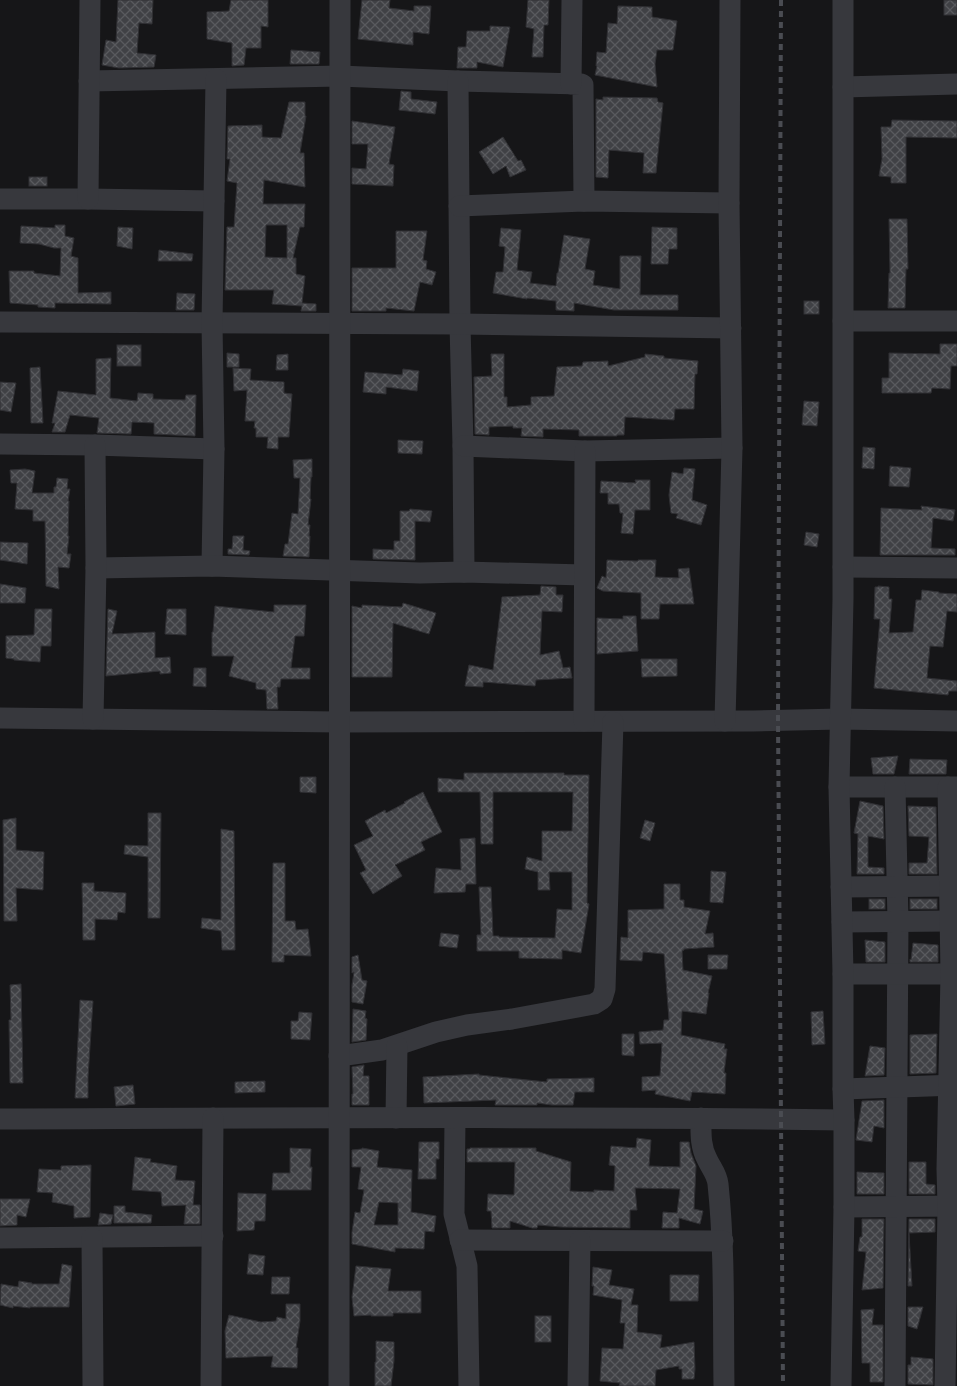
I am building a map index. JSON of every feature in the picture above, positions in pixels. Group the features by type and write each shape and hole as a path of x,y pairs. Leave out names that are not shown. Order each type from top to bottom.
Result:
{"street":[{"path":"88,198 90,0"},
{"path":"339,1386 340,0"},
{"path":"571,84 572,0"},
{"path":"725,721 732,448 729,203 730,0"},
{"path":"841,1386 844,1120 839,786 843,567 843,0"},
{"path":"89,80 340,76 580,84 583,86 584,201"},
{"path":"212,566 214,449 212,323 216,79"},
{"path":"458,81 464,572"},
{"path":"843,87 957,84"},
{"path":"0,199 88,198 214,201"},
{"path":"459,206 584,201 729,203"},
{"path":"843,321 957,321"},
{"path":"0,322 460,324 731,328"},
{"path":"0,444 214,449"},
{"path":"93,719 96,568 95,445"},
{"path":"463,446 585,450 732,448"},
{"path":"584,722 585,450"},
{"path":"96,568 212,566 584,575"},
{"path":"843,567 957,568"},
{"path":"0,718 340,722 613,722 840,719 957,721"},
{"path":"339,1056 382,1050 436,1032 594,1004 602,999 605,989 613,722"},
{"path":"839,786 952,787 953,886 950,921 954,974 954,1040 952,1285 949,1379"},
{"path":"895,787 898,921 896,1386"},
{"path":"841,887 953,886"},
{"path":"842,922 950,921"},
{"path":"843,974 954,974"},
{"path":"396,1118 397,1046"},
{"path":"843,1089 953,1085"},
{"path":"211,1386 213,1118"},
{"path":"455,1118 454,1214 468,1273 469,1386"},
{"path":"0,1119 701,1118 844,1120"},
{"path":"701,1118 702,1145 718,1180 722,1241 724,1386"},
{"path":"844,1207 952,1206"},
{"path":"0,1238 213,1236"},
{"path":"92,1238 93,1386"},
{"path":"460,1240 722,1241"},
{"path":"578,1386 580,1241"}],"building":[{"path":"118,0 153,0 152,24 139,23 137,53 156,55 154,67 119,68 102,65 106,40 116,42"},
{"path":"231,0 268,0 268,27 261,26 261,48 246,48 244,65 232,66 232,43 207,39 207,12 229,11"},
{"path":"362,0 390,0 389,8 414,11 414,6 431,6 429,34 413,32 413,45 358,39"},
{"path":"528,0 549,0 548,25 544,25 543,57 532,57 534,29 526,27"},
{"path":"944,0 957,0 957,15 944,15"},
{"path":"618,6 652,7 652,17 677,21 673,50 657,50 655,64 657,87 595,75 597,52 606,53 608,23 617,24"},
{"path":"490,26 510,27 503,67 477,62 477,68 457,68 458,47 466,47 467,31 490,31"},
{"path":"291,50 320,52 319,64 290,64"},
{"path":"401,91 411,92 411,99 437,102 435,114 399,110"},
{"path":"603,97 657,98 658,102 663,103 656,173 643,173 644,153 609,150 608,178 596,177 596,99 603,100"},
{"path":"289,102 305,102 306,116 300,153 304,153 305,187 264,180 263,204 305,204 304,227 300,227 293,258 296,258 296,274 305,276 302,303 316,304 316,311 301,311 302,306 272,304 274,290 225,290 227,227 234,227 237,183 227,181 230,159 227,159 228,126 262,125 262,137 281,138","holes":["266,225 287,225 287,258 265,257"]},
{"path":"892,120 957,121 957,138 906,137 906,183 891,183 891,177 879,176 882,159 881,127 891,127"},
{"path":"352,121 395,127 389,164 394,165 393,186 352,184 352,168 366,169 368,144 352,144"},
{"path":"503,137 518,161 521,160 526,170 510,177 506,166 493,174 479,152"},
{"path":"29,177 47,177 47,186 29,186"},
{"path":"889,219 907,219 908,269 906,269 905,308 888,308 890,273"},
{"path":"55,225 65,225 65,236 74,238 71,256 78,258 78,293 111,292 111,304 55,303 55,308 10,303 9,271 34,271 34,273 60,276 61,248 20,243 21,226 55,228"},
{"path":"118,227 133,228 132,249 117,246"},
{"path":"652,227 677,228 677,249 669,249 668,264 651,264"},
{"path":"501,228 521,230 517,270 532,272 530,283 556,286 564,235 590,239 585,269 595,271 593,285 620,289 620,256 641,256 640,295 678,295 678,310 614,310 574,303 574,311 556,310 556,301 527,299 493,293 496,272 503,272 505,247 499,246"},
{"path":"396,231 427,231 423,260 427,261 426,269 436,272 432,285 420,282 414,311 386,308 386,311 352,311 352,268 396,268"},
{"path":"159,250 193,254 192,261 158,261"},
{"path":"177,293 195,294 194,310 176,310"},
{"path":"804,301 819,301 819,314 804,314"},
{"path":"940,344 957,344 957,366 951,366 950,389 932,388 931,393 882,393 882,378 889,378 889,353 940,354"},
{"path":"117,345 141,345 141,366 117,366"},
{"path":"227,353 239,354 239,367 227,367"},
{"path":"288,354 288,370 276,370 277,355"},
{"path":"491,354 504,354 504,397 507,397 507,407 531,405 531,397 554,396 557,367 582,366 583,362 608,361 608,366 645,357 645,354 698,361 697,374 695,374 694,409 675,409 674,420 625,417 624,435 617,436 579,436 579,430 543,429 543,437 521,436 522,428 513,428 513,426 489,427 489,435 475,434 474,377 492,376"},
{"path":"111,358 110,398 137,401 138,393 153,394 153,399 185,400 186,395 196,395 195,436 154,434 154,423 132,422 131,434 97,433 99,418 70,415 65,432 52,432 55,423 52,423 58,391 96,395 96,359"},
{"path":"40,367 43,423 31,423 30,368"},
{"path":"233,368 251,369 250,380 284,382 284,393 292,394 289,437 278,437 278,449 267,448 268,437 256,437 255,421 245,421 247,390 234,391"},
{"path":"403,369 419,371 417,391 386,387 386,394 363,392 365,372 402,375"},
{"path":"0,382 16,383 11,412 0,410"},
{"path":"804,401 819,402 817,426 802,425"},
{"path":"398,440 423,441 422,454 398,453"},
{"path":"863,447 875,448 874,469 862,468"},
{"path":"312,459 308,525 310,525 309,557 283,556 285,544 288,544 292,513 298,514 300,478 294,478 293,460"},
{"path":"890,466 911,468 909,487 889,486"},
{"path":"684,468 695,469 692,500 707,505 701,525 676,518 678,514 671,513 669,495 672,472 683,474"},
{"path":"25,469 35,471 32,493 54,493 57,478 68,479 67,489 70,489 67,554 71,554 69,568 58,567 59,589 46,586 45,521 33,521 33,510 15,509 17,483 11,483 10,470"},
{"path":"635,480 650,480 650,510 635,510 633,534 621,533 623,513 620,513 619,504 608,504 608,493 600,493 601,481 636,483"},
{"path":"921,506 955,510 953,521 933,518 931,548 955,549 955,555 880,555 881,508 922,510"},
{"path":"410,509 432,511 430,522 415,521 415,560 373,559 373,549 394,550 394,541 400,541 400,511 409,511"},
{"path":"806,532 819,534 817,547 804,545"},
{"path":"233,536 244,536 243,550 250,551 249,555 228,554 228,549 232,549"},
{"path":"0,542 28,543 27,564 0,560"},
{"path":"607,560 656,560 655,577 679,578 678,569 689,568 694,604 660,604 659,619 641,619 641,593 603,591 597,588 602,576 606,578"},
{"path":"0,584 26,588 25,603 0,603"},
{"path":"541,586 556,587 556,595 563,595 562,612 542,611 540,655 559,651 563,668 570,667 572,678 536,680 535,686 483,682 483,687 465,686 469,665 493,670 502,597 540,595"},
{"path":"875,587 889,587 889,599 892,599 889,633 913,632 916,600 921,600 922,590 957,594 957,612 947,611 943,647 930,646 927,678 957,681 957,691 949,691 948,695 874,688 880,619 874,619"},
{"path":"403,603 436,613 429,634 393,623 392,677 352,677 352,606 362,608 362,605 402,607"},
{"path":"274,605 306,605 304,636 295,636 291,668 310,668 310,679 281,679 280,687 277,687 278,709 267,709 266,690 256,689 256,683 229,676 234,656 212,656 212,632 215,606 274,612"},
{"path":"35,609 52,609 51,646 41,646 40,662 6,658 6,636 34,635"},
{"path":"108,609 117,611 112,634 155,632 155,658 170,657 171,673 160,674 160,671 106,676"},
{"path":"167,609 186,609 186,635 165,634"},
{"path":"623,616 636,616 638,651 597,654 597,618 623,619"},
{"path":"641,659 677,659 677,676 642,677"},
{"path":"194,668 206,668 206,687 193,686"},
{"path":"898,756 894,774 873,774 871,758"},
{"path":"910,759 947,760 946,774 909,774"},
{"path":"464,773 564,773 564,775 589,775 587,903 589,904 581,953 562,950 562,959 519,958 519,951 477,951 477,935 481,935 479,887 491,887 493,936 555,938 557,909 572,910 572,872 549,872 550,890 538,890 538,872 525,869 527,857 542,861 542,831 572,831 573,792 493,792 493,844 481,844 480,792 438,792 438,778 464,780"},
{"path":"300,777 316,777 316,793 300,792"},
{"path":"423,792 442,832 421,842 425,850 395,865 402,876 373,894 360,873 366,870 354,845 373,836 365,821 385,810 386,813"},
{"path":"860,801 883,806 884,839 868,836 868,867 884,868 884,874 857,874 858,834 854,833"},
{"path":"908,806 936,807 937,874 909,874 909,863 927,863 929,837 909,836"},
{"path":"148,813 161,813 160,918 148,918 148,857 124,854 125,845 148,846"},
{"path":"16,818 16,850 44,852 43,890 16,888 17,921 4,921 3,820"},
{"path":"645,820 655,823 650,841 640,838"},
{"path":"221,829 234,831 235,950 222,950 221,931 201,928 202,918 221,920"},
{"path":"475,838 476,884 466,884 465,892 434,893 436,868 461,870 460,839"},
{"path":"273,863 285,863 285,921 295,921 296,930 308,929 311,956 284,955 284,962 272,962"},
{"path":"711,871 726,872 723,903 710,902"},
{"path":"82,883 94,883 94,891 126,893 125,913 118,912 117,920 95,919 95,940 83,940"},
{"path":"664,884 680,884 680,900 684,900 684,907 710,911 705,934 713,933 714,947 684,949 682,951 683,970 712,976 706,1014 682,1011 681,1035 725,1044 724,1049 727,1049 724,1073 726,1073 725,1094 692,1092 690,1101 655,1094 656,1090 642,1091 642,1077 660,1076 662,1043 640,1044 639,1032 663,1030 664,1020 669,1020 664,954 643,952 642,961 620,960 621,937 628,938 628,910 664,909"},
{"path":"869,899 885,899 885,909 869,909"},
{"path":"910,899 937,899 937,909 910,909"},
{"path":"441,933 459,935 457,948 439,946"},
{"path":"865,940 885,942 885,962 866,962"},
{"path":"913,943 938,945 938,962 910,962"},
{"path":"358,955 362,980 367,981 363,1004 352,1002 354,972 352,973 352,957"},
{"path":"708,955 728,955 727,969 708,969"},
{"path":"21,984 23,1083 10,1083 10,985"},
{"path":"80,1000 93,1001 88,1098 75,1098"},
{"path":"353,1009 366,1011 366,1040 352,1042"},
{"path":"823,1011 825,1044 812,1045 811,1012"},
{"path":"299,1012 312,1013 310,1040 291,1039 291,1021 298,1021"},
{"path":"622,1034 634,1034 634,1056 622,1055"},
{"path":"937,1034 936,1073 910,1074 910,1035"},
{"path":"870,1046 885,1048 884,1075 865,1076"},
{"path":"364,1065 363,1076 369,1076 369,1105 352,1105 352,1067"},
{"path":"479,1074 547,1082 547,1079 594,1078 594,1092 575,1092 573,1105 537,1103 537,1105 495,1105 496,1100 424,1103 423,1077"},
{"path":"265,1081 265,1092 235,1093 235,1082"},
{"path":"133,1085 135,1104 116,1106 114,1087"},
{"path":"884,1100 884,1128 874,1126 872,1142 856,1140 862,1101"},
{"path":"637,1138 651,1140 649,1166 680,1167 680,1142 689,1142 696,1166 694,1209 703,1211 700,1224 679,1218 679,1228 662,1228 663,1212 677,1213 680,1189 635,1188 637,1210 630,1210 630,1228 538,1225 537,1228 532,1228 510,1221 510,1228 492,1228 491,1211 487,1211 488,1194 514,1195 515,1162 467,1162 467,1149 470,1148 536,1148 536,1151 571,1162 570,1191 614,1191 615,1166 609,1165 611,1146 636,1148"},
{"path":"419,1142 439,1142 439,1159 436,1159 436,1179 418,1179"},
{"path":"290,1148 311,1149 311,1190 272,1190 273,1173 290,1173"},
{"path":"352,1150 379,1151 377,1167 412,1170 411,1212 436,1216 434,1232 425,1231 424,1249 395,1248 395,1252 352,1244 355,1212 360,1213 364,1190 358,1189 361,1167 352,1167","holes":["379,1202 398,1203 398,1225 374,1225"]},
{"path":"135,1157 151,1159 150,1162 177,1166 175,1180 195,1181 193,1205 200,1205 200,1224 184,1224 186,1205 162,1206 161,1192 132,1190"},
{"path":"909,1162 926,1162 926,1184 935,1185 935,1194 909,1194"},
{"path":"91,1165 90,1217 74,1218 74,1206 52,1202 53,1193 37,1192 39,1169 61,1170 61,1166"},
{"path":"857,1172 884,1173 884,1194 857,1194"},
{"path":"238,1193 266,1194 265,1221 255,1221 254,1230 237,1231"},
{"path":"0,1199 30,1199 26,1217 17,1215 17,1225 0,1226"},
{"path":"114,1206 125,1206 125,1212 152,1215 151,1223 114,1223"},
{"path":"100,1213 113,1215 111,1224 98,1225"},
{"path":"862,1219 884,1219 883,1288 862,1290 866,1252 858,1251 860,1237 862,1237"},
{"path":"909,1219 935,1219 935,1232 909,1233 912,1286 908,1286"},
{"path":"249,1254 265,1256 263,1275 247,1274"},
{"path":"62,1264 72,1266 69,1307 30,1308 13,1306 13,1308 0,1305 1,1284 18,1287 19,1281 32,1284 59,1284"},
{"path":"356,1266 391,1269 388,1291 421,1291 421,1313 393,1313 393,1316 354,1316 352,1297"},
{"path":"593,1267 612,1270 609,1285 634,1289 631,1305 638,1305 637,1332 662,1335 660,1348 694,1342 694,1379 682,1379 682,1369 679,1369 679,1366 656,1370 655,1386 619,1386 620,1383 600,1381 602,1348 623,1349 625,1323 620,1323 622,1300 593,1295"},
{"path":"670,1275 699,1275 698,1301 670,1301"},
{"path":"272,1277 290,1277 289,1294 271,1294"},
{"path":"286,1304 300,1304 300,1321 296,1348 298,1348 297,1368 271,1367 273,1356 226,1358 225,1331 229,1315 261,1322 276,1321 277,1317 286,1319"},
{"path":"908,1307 923,1307 917,1329 908,1326"},
{"path":"874,1309 872,1325 883,1325 883,1382 870,1382 870,1363 862,1363 861,1310"},
{"path":"535,1316 551,1316 551,1342 535,1342"},
{"path":"376,1341 394,1342 391,1386 375,1386"},
{"path":"911,1357 933,1359 933,1385 908,1384 908,1365 911,1365"}],"railway":[{"path":"781,0 778,721 783,1386"}]}
